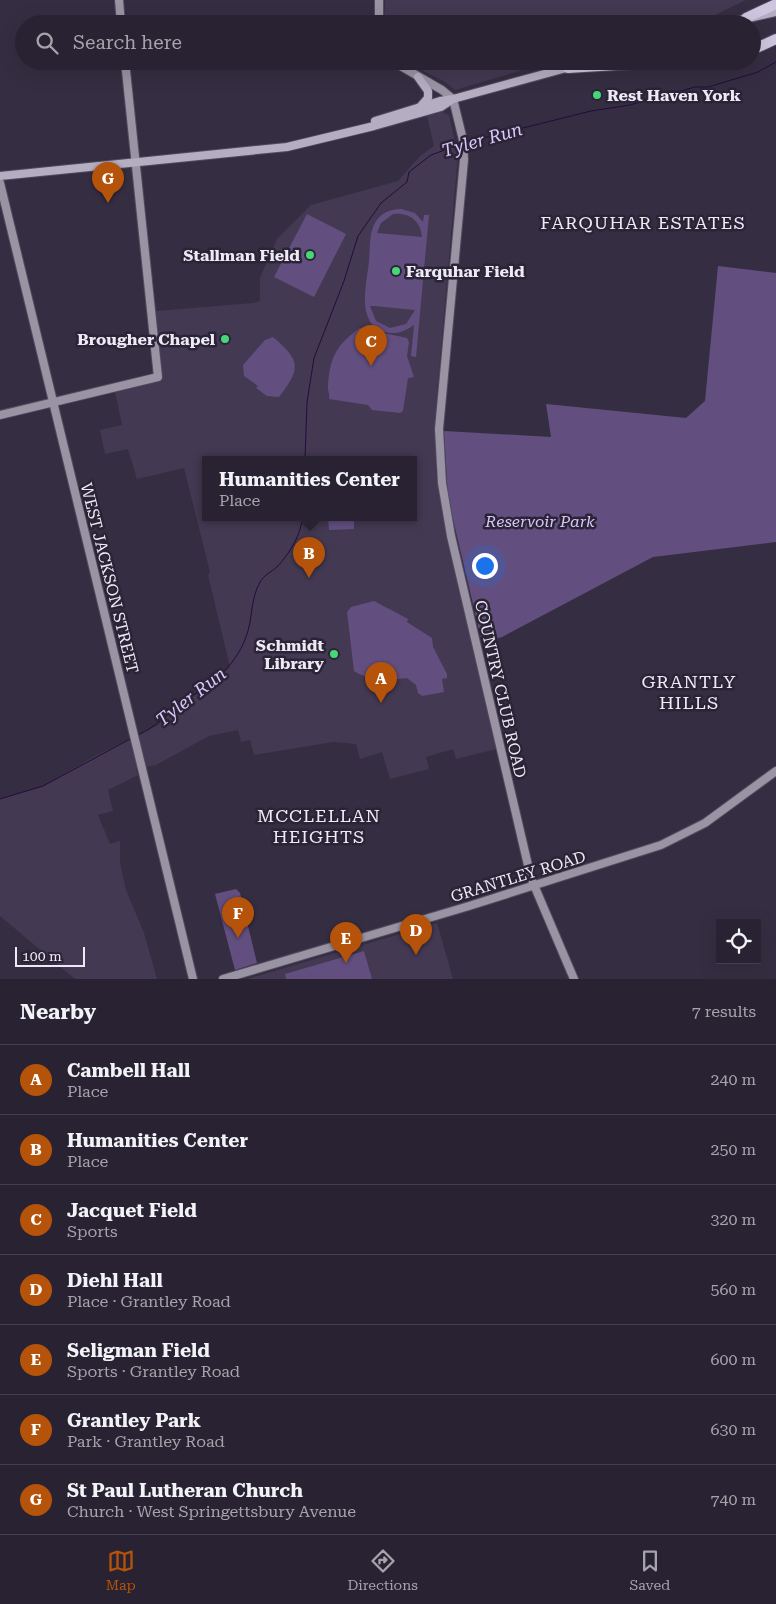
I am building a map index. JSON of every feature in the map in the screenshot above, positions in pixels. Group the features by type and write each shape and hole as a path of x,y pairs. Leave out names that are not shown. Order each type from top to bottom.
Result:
{"highway":[{"path":"752,15 776,4"},
{"path":"761,46 776,39"}],"main road":[{"path":"761,15 776,12"},
{"path":"369,126 386,116 420,106 453,100 561,70"},
{"path":"418,77 427,87 429,95 426,102 420,106"},
{"path":"0,176 286,147 441,107 453,100"}],"street":[{"path":"119,0 120,15"},
{"path":"379,15 380,0"},
{"path":"0,415 158,377 126,70"},
{"path":"407,70 442,90 453,100"},
{"name":"COUNTRY CLUB ROAD","path":"453,100 464,143 440,410 442,483 470,618 534,886 574,979"},
{"name":"WEST JACKSON STREET","path":"0,183 193,979"},
{"name":"GRANTLEY ROAD","path":"223,979 534,886 661,845 705,823 776,771"}],"shaded area":[{"path":"385,0 746,0 715,15 384,15"},
{"path":"422,70 523,70 455,90 445,82"},
{"path":"442,112 449,115 458,155 436,406 436,473 445,526 496,749 456,759 453,749 426,757 429,769 390,779 382,752 360,759 356,744 333,742 254,755 250,740 241,742 238,730 209,736 156,765 136,769 138,775 108,790 113,811 98,815 110,844 120,841 120,863 126,890 144,933 157,979 75,979 0,916 0,799 43,786 95,756 158,725 180,704 212,684 230,667 208,575 210,572 184,468 137,479 128,449 105,454 100,430 122,425 115,392 163,380 156,311 260,301 260,278 277,239 311,205 398,181 420,156 434,146 427,116"},
{"path":"437,923 453,979 247,979"}],"green space":[{"name":"Farquhar Field","path":"397,209 415,213 423,222 424,215 429,215 416,357 411,356 414,325 401,332 385,332 376,327 366,312 365,291 372,231 380,217 386,212","holes":["393,214 404,214 417,222 422,237 377,233 381,223","370,306 374,306 415,310 406,324 390,328 376,321"]},
{"name":"Stallman Field","path":"307,214 346,234 314,297 274,277"},
{"name":"Reservoir Park","path":"718,266 776,273 776,542 653,557 502,637 482,642 448,498 444,431 551,437 546,404 686,418 705,401"},
{"path":"360,328 407,338 409,342 407,356 414,377 408,378 403,411 400,413 372,410 368,405 329,399 328,388 332,360 345,340"},
{"path":"273,337 289,352 295,365 291,379 279,397 267,396 256,388 258,386 244,376 243,365 265,340"},
{"path":"328,521 354,521 354,529 329,530"},
{"path":"374,601 408,619 407,622 432,638 433,647 447,674 447,678 442,679 444,692 422,696 418,693 416,685 407,678 373,678 354,671 347,612 351,607"},
{"path":"236,889 240,893 257,963 235,970 215,894"},
{"path":"364,951 372,979 286,979 285,974"}],"waterway":[{"name":"Tyler Run","path":"467,142 591,111 630,105 695,87 708,87 758,72 776,62"},
{"name":"Tyler Run","path":"305,456 307,402 314,358 344,281 358,236 381,203 407,182 409,172 431,155 461,144"},
{"name":"Tyler Run","path":"138,735 156,724 219,676 235,659 246,637 260,582 286,556 297,537 301,521"},
{"name":"Tyler Run","path":"0,799 43,786 132,738"}],"place":[{"name":"Rest Haven York","path":"597,95"},
{"name":"St Paul Lutheran Church","path":"108,203"},
{"name":"Stallman Field","path":"310,255"},
{"name":"Farquhar Field","path":"396,271"},
{"name":"Brougher Chapel","path":"225,339"},
{"name":"Jacquet Field","path":"371,366"},
{"name":"Humanities Center","path":"309,578"},
{"name":"Schmidt Library","path":"334,654"},
{"name":"Cambell Hall","path":"381,703"},
{"name":"Grantley Park","path":"238,938"},
{"name":"Diehl Hall","path":"416,955"},
{"name":"Seligman Field","path":"346,963"}],"district":[{"name":"FARQUHAR ESTATES","path":"643,223"},
{"name":"GRANTLY HILLS","path":"689,692"},
{"name":"MCCLELLAN HEIGHTS","path":"319,826"}]}
